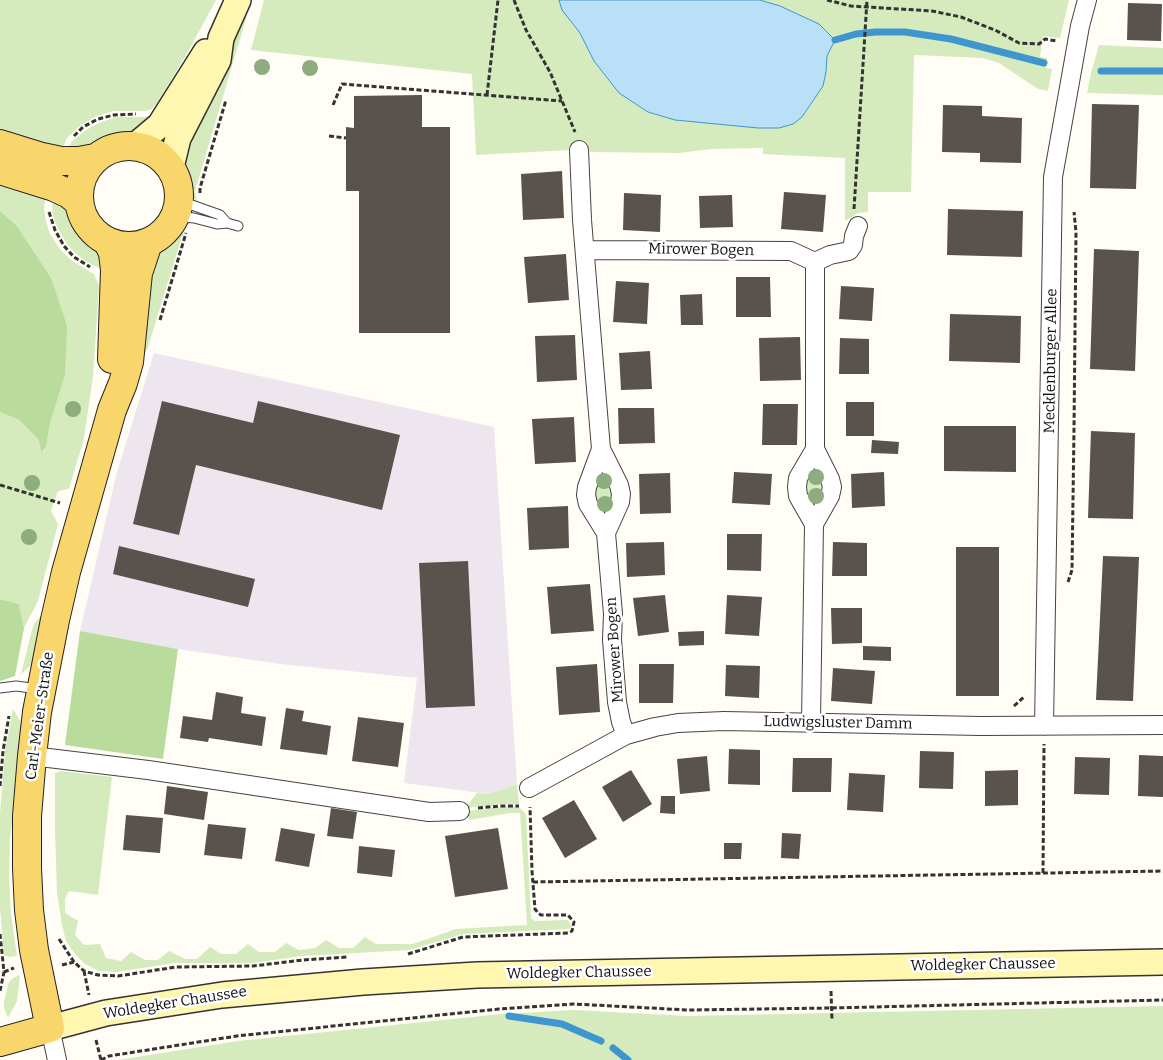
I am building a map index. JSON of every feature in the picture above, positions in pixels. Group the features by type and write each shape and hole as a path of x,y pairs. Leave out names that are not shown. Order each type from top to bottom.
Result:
{"main road":[{"path":"170,167 178,138 218,60 221,38 238,0"},
{"path":"135,146 160,125 205,52 221,38"},
{"path":"0,144 61,161 79,161 96,158"},
{"path":"135,146 156,153 170,167 176,176 179,192 178,209 174,220 167,230 158,237 148,243 128,247 117,246 99,237 91,230 82,214 79,190 81,179 87,167 96,158 114,148 135,146"},
{"path":"0,170 54,187 69,194 79,202"},
{"name":"Carl-Meier-Straße","path":"108,242 113,253 115,270 110,382 112,410"},
{"name":"Carl-Meier-Straße","path":"50,1028 34,950 29,910 27,816 32,756 42,689 66,572 112,410 124,383 129,362 138,273 148,243"},
{"name":"Woldegker Chaussee","path":"0,1042 106,1013 222,995 363,982 477,975 1163,962"}],"street":[{"name":"Mecklenburger Allee","path":"1044,726 1053,177 1080,26 1087,0"},
{"name":"Mirower Bogen","path":"578,150 601,449 619,485 621,494 620,502 606,533"},
{"path":"811,722 814,524 830,496 832,487 815,449 815,262 830,255 849,251 854,245 854,236 858,226"},
{"name":"Mirower Bogen","path":"585,250 791,251 815,262"},
{"name":"Mirower Bogen","path":"601,449 586,495 588,504 606,533 613,614 612,640 618,702 621,722 626,735"},
{"path":"814,524 798,496 797,487 798,478 815,449"},
{"name":"Ludwigsluster Damm","path":"529,796 626,735 655,727 698,721 1044,726 1163,725"},
{"path":"32,756 148,770 429,812 460,811"},
{"path":"50,1028 57,1060"}],"lane":[{"path":"179,192 189,204 220,215 227,223"},
{"path":"174,220 183,217 194,218 217,224 227,223 238,226"},
{"path":"0,688 16,686 42,689"}],"path":[{"path":"487,95 498,0"},
{"path":"514,0 526,30 550,72 576,133 578,150"},
{"path":"827,0 852,6 932,11 961,17 995,30 1019,43 1039,44 1045,39 1062,41"},
{"path":"858,226 853,215 867,0"},
{"path":"333,105 342,84 562,101"},
{"path":"329,136 346,138"},
{"path":"1066,586 1072,570 1076,232 1074,211"},
{"path":"0,485 51,501"},
{"path":"1043,873 1044,726"},
{"path":"400,954 409,954 463,937 568,933 572,931 574,922 568,915 541,915 538,913 534,903 529,796 500,806 460,811"},
{"path":"533,882 1163,872"},
{"path":"0,934 4,972 0,991"},
{"path":"58,935 60,943 74,962 84,971 98,976 118,976 176,967 253,966 351,957"},
{"path":"101,1060 109,1056 238,1036 499,1009 565,1005 707,1009 1163,1000"}],"shaded area":[{"path":"154,353 494,427 517,784 489,794 404,783 417,678 281,664 178,649 80,631 117,472"}],"green space":[{"path":"0,0 216,0 189,50 152,109 145,111 114,111 97,116 81,125 67,138 61,151 0,135"},
{"path":"249,0 246,19 195,191 197,202 190,194 183,163 186,139 233,44"},
{"path":"264,0 1069,0 1060,38 1043,36 1040,57 1047,58 1046,68 1052,69 1048,91 1038,89 999,63 983,58 914,55 911,192 868,192 868,212 858,213 845,221 845,158 763,154 763,148 712,149 679,153 590,152 588,147 570,147 569,150 476,155 472,74 251,50"},
{"path":"1099,45 1163,48 1163,95 1087,93"},
{"path":"156,113 130,135 66,152 72,141 99,123 116,117 146,117"},
{"path":"0,179 46,192 44,209 50,234 60,249 71,260 94,274 99,286 93,377 84,438 69,489 58,491 51,511 58,524 38,601 24,628 19,604 0,599 0,412 19,420 38,439 43,452 46,447 50,422 65,375 16,225 0,211"},
{"path":"53,201 70,208 78,226 101,254 104,273 76,254 67,244 54,219"},
{"path":"0,211 16,225 51,278 67,326 65,375 50,423 46,447 42,452 38,439 19,420 0,412"},
{"path":"193,221 185,227 148,347 142,360 144,282 158,248 176,234 181,224"},
{"path":"815,467 822,478 822,495 814,504 806,495 807,478"},
{"path":"602,475 611,485 612,502 605,512 596,503 595,486"},
{"path":"0,599 19,604 24,628 15,676 0,681"},
{"path":"43,613 36,655 31,665 21,674 34,624"},
{"path":"80,631 178,649 163,759 65,745"},
{"path":"13,709 20,721 22,731 10,839 9,877 11,914 17,956 8,957 4,955 0,908 0,814 5,751"},
{"path":"61,771 112,777 98,895 69,891 65,899 65,913 78,921 75,935 84,945 100,944 106,958 121,961 131,952 145,960 158,960 169,951 185,959 197,959 210,947 221,954 236,954 248,944 259,952 275,952 286,943 299,950 315,948 326,940 339,948 353,948 365,937 376,944 413,944 456,929 527,925 520,813 469,820 467,811 501,807 519,807 526,814 531,918 535,921 568,920 572,926 569,929 463,934 409,950 302,956 253,963 174,963 117,972 99,971 85,964 76,955 66,941 62,925 57,893 55,831 55,773"},
{"path":"517,784 519,804 465,808 477,793 489,794"},
{"path":"20,975 17,1001 8,1018 4,1008 4,1001 9,982"},
{"path":"1163,1006 1163,1060 118,1060 238,1041 501,1014 574,1010 688,1016"}],"water":[{"path":"559,0 760,0 780,6 819,24 835,40 827,56 823,86 802,117 793,124 779,128 758,128 675,120 648,112 619,93 594,61 580,33 562,10"}],"building":[{"path":"1128,3 1162,4 1161,41 1127,40"},
{"path":"422,95 422,127 450,127 450,333 359,333 359,191 346,191 346,127 354,128 354,96"},
{"path":"1092,104 1139,105 1136,189 1090,188"},
{"path":"943,105 982,106 982,116 1022,118 1021,163 980,162 980,153 942,152"},
{"path":"562,171 564,218 523,220 521,174"},
{"path":"784,192 826,195 823,232 781,229"},
{"path":"624,193 661,195 660,232 623,230"},
{"path":"732,195 733,227 700,228 699,196"},
{"path":"948,209 1023,211 1022,257 947,255"},
{"path":"1094,249 1139,251 1135,371 1090,369"},
{"path":"566,254 569,300 528,303 524,257"},
{"path":"736,277 770,277 771,317 736,317"},
{"path":"616,281 649,283 647,324 613,322"},
{"path":"841,286 874,288 872,321 839,319"},
{"path":"702,294 703,325 681,325 680,295"},
{"path":"950,314 1021,316 1020,363 949,361"},
{"path":"575,335 577,380 537,382 535,336"},
{"path":"800,337 801,380 760,381 759,338"},
{"path":"840,338 869,339 869,374 839,374"},
{"path":"650,351 652,389 621,390 619,353"},
{"path":"162,401 253,423 258,401 400,435 382,510 196,465 179,535 133,524"},
{"path":"846,402 874,402 874,436 846,436"},
{"path":"763,404 798,404 797,445 762,445"},
{"path":"618,408 654,408 655,443 619,444"},
{"path":"574,417 576,462 535,464 532,419"},
{"path":"944,426 1016,426 1016,472 944,471"},
{"path":"1091,431 1135,433 1133,519 1088,518"},
{"path":"872,440 899,442 898,454 871,453"},
{"path":"734,472 772,474 770,505 732,503"},
{"path":"884,472 885,506 852,508 851,474"},
{"path":"670,473 671,513 640,514 639,474"},
{"path":"568,506 569,548 529,550 527,508"},
{"path":"727,534 762,534 761,571 727,570"},
{"path":"664,542 665,575 627,577 626,543"},
{"path":"833,542 867,543 867,576 832,576"},
{"path":"119,546 255,579 248,607 113,574"},
{"path":"956,547 999,547 999,696 956,696"},
{"path":"1103,556 1139,557 1133,701 1096,700"},
{"path":"468,561 475,706 426,708 419,563"},
{"path":"590,584 594,631 551,634 547,587"},
{"path":"665,595 669,632 638,636 633,598"},
{"path":"727,595 762,597 759,636 725,634"},
{"path":"831,608 862,608 862,643 832,644"},
{"path":"704,631 704,645 679,646 678,632"},
{"path":"863,646 891,647 891,661 863,660"},
{"path":"597,664 600,712 559,715 556,667"},
{"path":"639,664 674,664 673,703 639,703"},
{"path":"726,665 760,666 759,698 725,696"},
{"path":"833,668 875,671 872,704 831,701"},
{"path":"216,692 243,697 241,713 266,717 262,746 209,738 208,742 180,738 183,716 212,720"},
{"path":"286,708 304,711 302,721 331,726 327,755 280,749"},
{"path":"358,717 404,723 398,767 352,761"},
{"path":"729,749 760,750 760,785 728,784"},
{"path":"920,751 954,752 953,789 919,788"},
{"path":"1139,755 1163,756 1163,797 1138,796"},
{"path":"707,756 710,791 680,794 677,759"},
{"path":"1075,757 1110,758 1109,795 1074,794"},
{"path":"793,758 832,758 831,792 792,792"},
{"path":"631,770 652,804 623,822 602,787"},
{"path":"1018,770 1018,805 985,806 985,771"},
{"path":"849,773 885,775 883,812 847,810"},
{"path":"167,786 208,792 204,820 164,814"},
{"path":"661,796 675,796 675,814 660,813"},
{"path":"574,800 597,839 565,858 542,818"},
{"path":"331,808 357,812 353,839 327,836"},
{"path":"126,815 163,818 160,853 123,850"},
{"path":"208,824 246,828 242,859 204,855"},
{"path":"281,828 315,834 309,867 275,861"},
{"path":"498,828 508,889 455,897 445,836"},
{"path":"782,833 801,834 799,859 781,858"},
{"path":"724,843 742,843 741,859 724,859"},
{"path":"359,846 395,850 392,877 357,873"}],"waterway":[{"path":"835,40 856,34 905,32 951,39 1044,63"},
{"path":"1101,71 1163,71"},
{"path":"509,1016 562,1024 601,1041"},
{"path":"613,1048 628,1060"}]}
